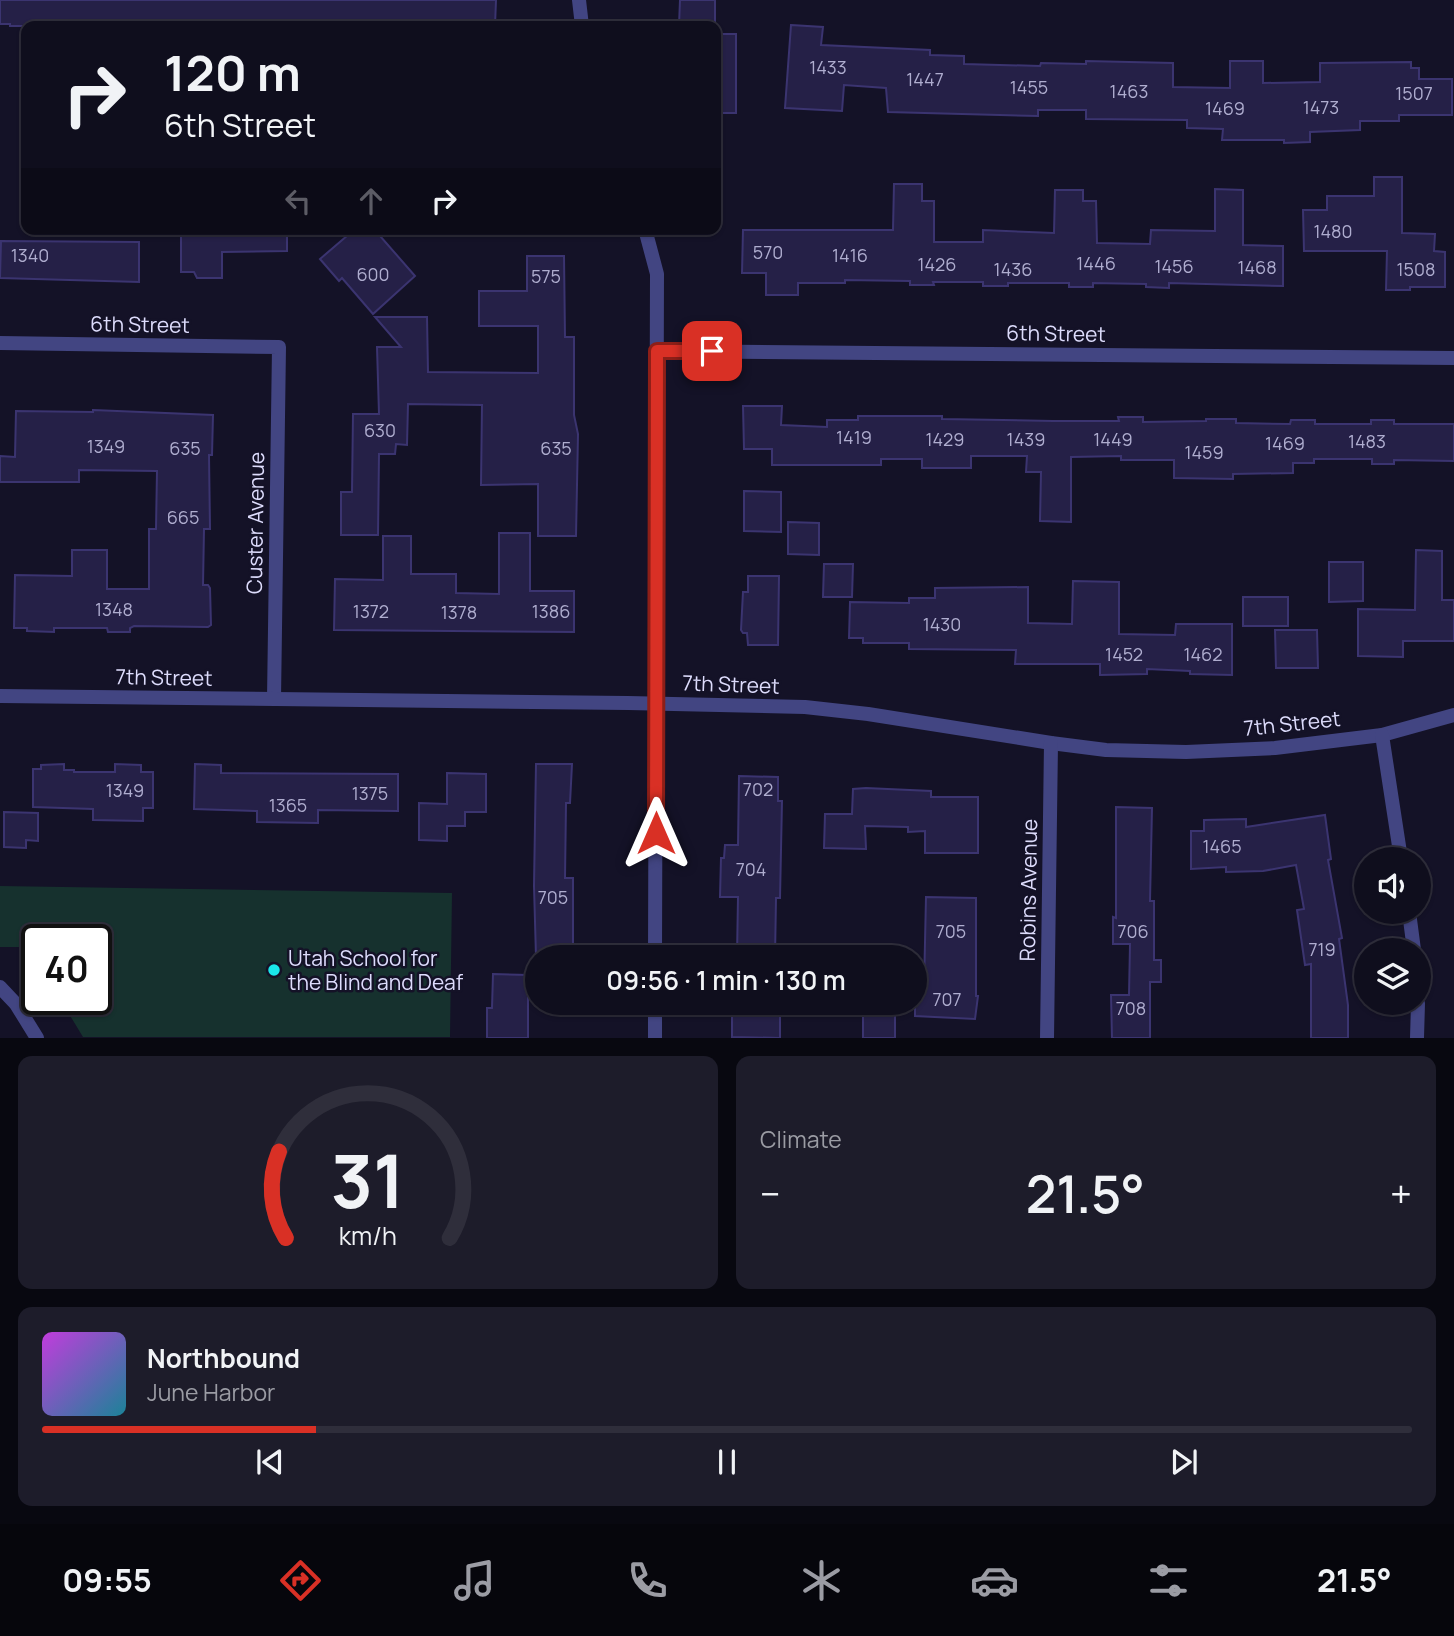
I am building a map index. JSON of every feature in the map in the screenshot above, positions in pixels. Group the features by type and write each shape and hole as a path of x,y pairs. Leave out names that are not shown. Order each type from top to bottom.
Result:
{"street":[{"path":"579,0 581,21"},
{"path":"647,235 657,274 655,945"},
{"name":"6th Street","path":"0,343 279,347"},
{"name":"Custer Avenue","path":"274,699 279,347"},
{"name":"6th Street","path":"657,351 1454,358"},
{"name":"7th Street","path":"0,696 805,707 855,712 1106,750 1186,752 1275,748 1382,735 1454,715"},
{"path":"1382,735 1399,847"},
{"name":"Robins Avenue","path":"1047,1038 1051,743"},
{"path":"0,987 16,1004 37,1038"},
{"path":"655,1015 655,1038"},
{"path":"1418,1015 1418,1038"}],"green space":[{"name":"Utah School for the Blind and Deaf","path":"0,886 452,893 450,1037 83,1037 70,1015 112,1015 112,924 21,924 21,949 0,947"}],"building":[{"path":"0,0 496,0 495,21 21,21 21,26 0,24"},
{"path":"680,0 715,0 715,21 679,21"},
{"path":"791,25 823,27 821,45 930,50 930,55 964,56 964,64 1040,66 1041,63 1086,64 1086,61 1173,63 1173,87 1230,88 1230,61 1263,61 1263,83 1320,82 1320,63 1411,62 1411,68 1419,68 1419,79 1452,79 1452,115 1399,115 1399,121 1360,121 1360,130 1310,132 1310,142 1284,143 1284,140 1222,140 1223,129 1187,128 1187,120 1086,119 1086,110 1038,110 1038,116 888,112 886,88 844,85 842,111 785,108"},
{"path":"721,34 736,34 736,113 721,113"},
{"path":"1374,177 1402,177 1402,233 1435,234 1434,251 1445,252 1445,287 1386,290 1387,251 1304,251 1303,210 1327,210 1327,196 1374,196"},
{"path":"894,184 922,184 922,201 934,201 934,242 983,242 983,230 1054,233 1055,190 1083,190 1083,201 1096,201 1097,243 1150,244 1151,230 1215,231 1215,189 1243,190 1243,245 1283,246 1283,286 1169,283 1169,288 1146,287 1146,284 1093,283 1093,287 1069,287 1069,283 1008,283 1008,286 983,286 983,282 910,285 910,281 845,280 845,283 798,283 798,295 766,295 766,273 742,273 743,230 893,230"},
{"path":"181,235 287,235 287,251 222,252 222,278 197,278 194,272 181,272"},
{"path":"348,235 379,235 415,276 373,314 342,278 339,281 320,259"},
{"path":"1,241 139,242 139,282 0,278"},
{"path":"527,256 564,256 565,337 574,337 574,415 578,434 576,536 538,536 538,484 481,485 482,405 408,404 407,445 396,444 395,454 379,454 378,535 341,535 341,492 352,492 353,414 379,414 377,347 401,347 375,317 427,317 428,372 538,373 538,326 479,326 479,291 527,291"},
{"path":"743,406 782,406 781,425 827,427 827,420 858,420 858,416 942,416 942,419 1053,421 1119,421 1118,417 1143,417 1143,422 1236,419 1236,423 1290,424 1291,420 1315,420 1315,424 1371,424 1371,420 1394,420 1394,424 1454,424 1454,461 1394,460 1394,464 1372,464 1372,459 1314,459 1314,463 1293,463 1293,473 1233,474 1233,479 1174,478 1174,460 1121,460 1121,456 1071,457 1071,522 1040,521 1041,472 1026,472 1027,456 971,456 971,468 922,468 922,459 881,459 881,465 772,465 772,449 744,449"},
{"path":"93,410 213,415 212,455 209,455 210,529 204,529 203,585 210,588 211,625 208,627 134,626 130,628 130,632 108,632 107,628 54,628 54,632 14,628 15,575 72,576 72,550 107,550 107,589 149,589 149,529 156,529 157,471 79,470 79,482 0,482 0,456 15,457 16,411"},
{"path":"744,491 781,492 781,532 744,531"},
{"path":"788,522 819,523 819,555 788,554"},
{"path":"499,533 530,533 530,591 574,591 574,632 334,630 335,579 383,580 383,536 411,536 411,574 456,574 456,593 499,594"},
{"path":"1416,550 1442,551 1442,600 1454,600 1454,641 1403,641 1403,657 1358,656 1358,609 1415,610"},
{"path":"1329,562 1363,562 1363,601 1329,602"},
{"path":"824,564 853,564 852,597 823,597"},
{"path":"748,576 779,576 778,645 748,645 747,633 741,630 743,592 748,592"},
{"path":"1073,581 1119,582 1119,634 1175,635 1176,624 1232,624 1232,675 1147,669 1147,674 1100,675 1100,664 1015,664 1016,650 909,649 909,643 863,643 863,638 849,638 850,602 909,603 909,598 935,598 935,588 1028,587 1028,623 1072,624"},
{"path":"1243,597 1288,597 1288,626 1243,626"},
{"path":"1275,630 1317,630 1318,668 1276,668"},
{"path":"64,764 64,770 74,772 115,772 115,764 141,765 141,772 153,772 153,808 143,808 143,821 93,820 93,809 33,807 33,769 41,769 41,765"},
{"path":"195,764 221,765 221,773 398,774 398,811 318,810 318,823 257,822 257,811 194,809"},
{"path":"536,764 572,764 570,803 566,803 565,878 573,878 573,945 536,945"},
{"path":"447,773 486,774 486,812 465,812 465,826 447,826 447,841 419,840 419,803 447,804"},
{"path":"739,776 778,777 778,801 782,801 780,898 776,898 775,945 737,945 738,897 720,897 721,858 724,858 725,845 738,845"},
{"path":"853,789 931,791 931,797 978,797 978,853 925,853 925,831 908,832 908,827 865,826 866,849 824,848 825,814 852,814"},
{"path":"1116,807 1152,808 1150,901 1154,901 1154,960 1161,960 1161,982 1150,982 1150,1038 1112,1038 1111,995 1129,995 1130,944 1113,944 1113,917 1116,918"},
{"path":"4,812 38,813 38,841 26,840 26,848 4,847"},
{"path":"1325,815 1331,859 1328,860 1342,938 1339,939 1348,1005 1348,1038 1311,1038 1311,964 1305,965 1297,910 1304,909 1296,865 1263,871 1226,872 1226,867 1191,869 1191,831 1204,831 1204,820 1246,819 1246,827"},
{"path":"926,897 976,898 978,996 975,1019 915,1016 927,1015"},
{"path":"493,974 525,975 528,1038 487,1038 487,1008 492,1008"},
{"path":"732,1015 780,1015 780,1038 732,1037"},
{"path":"863,1015 895,1015 895,1038 863,1038"}],"place":[{"name":"Utah School for the Blind and Deaf","path":"274,970"}],"route":[{"path":"656,833 657,351 712,351"}]}
